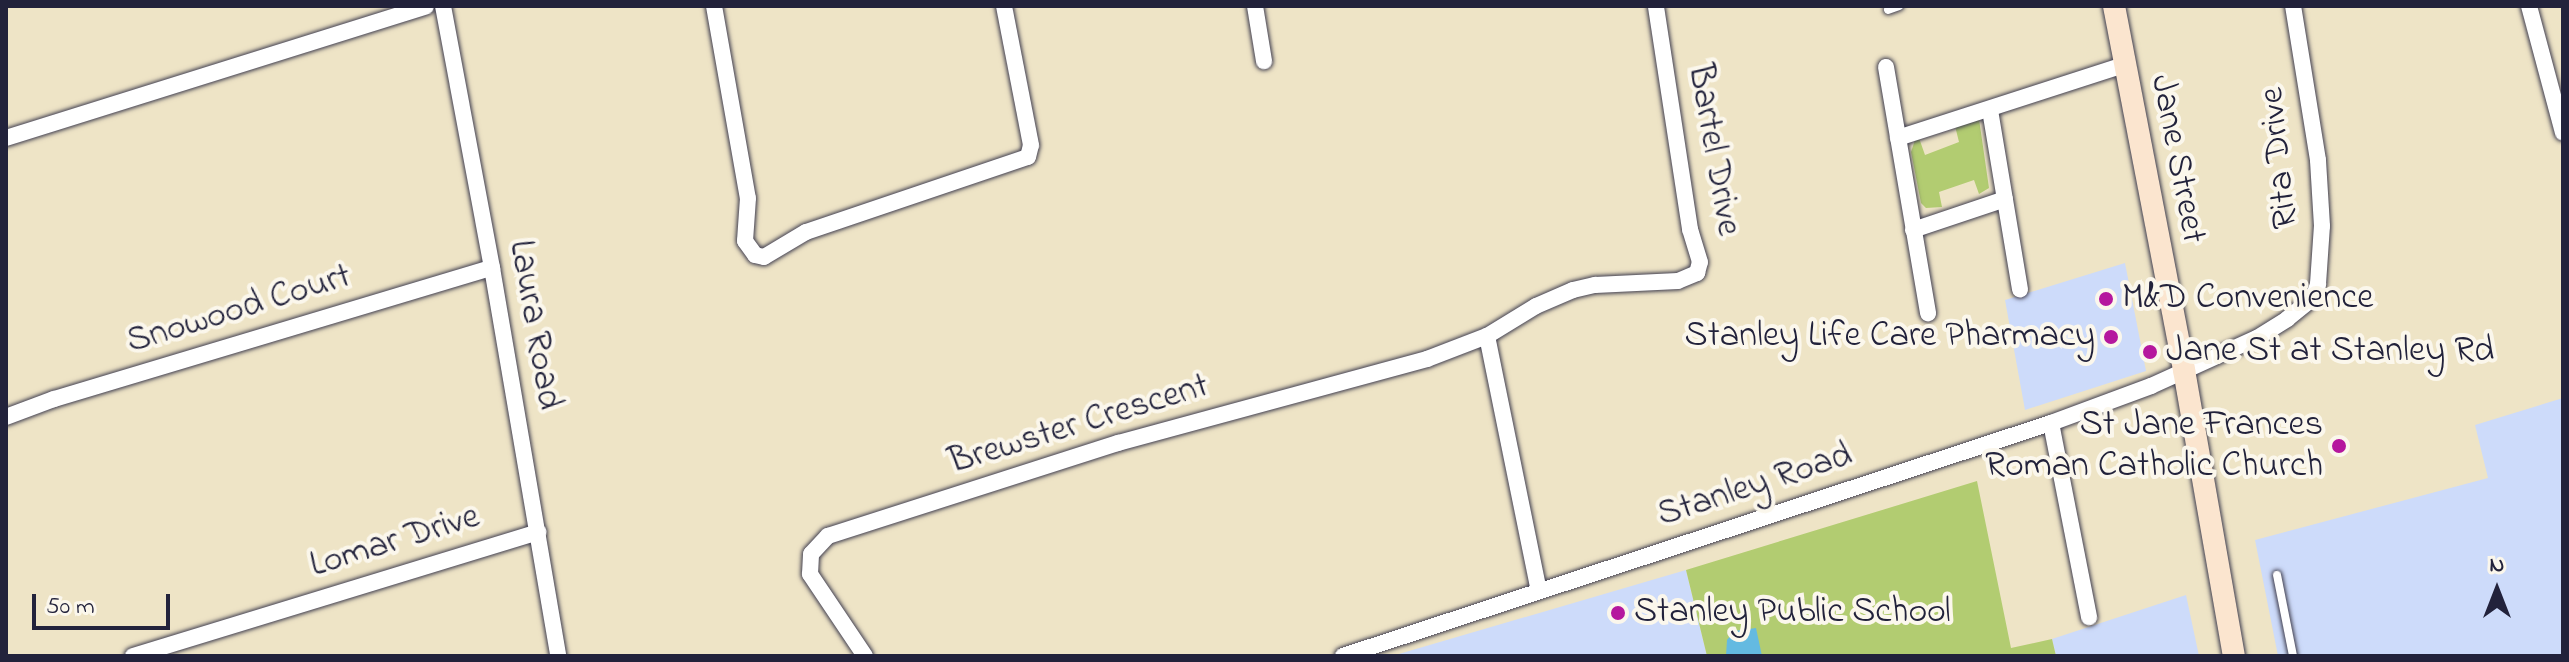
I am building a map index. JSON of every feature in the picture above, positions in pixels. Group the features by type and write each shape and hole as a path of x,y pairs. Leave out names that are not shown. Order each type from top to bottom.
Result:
{"main road":[{"name":"Jane Street","path":"2114,6 2184,370 2234,656"}],"street":[{"path":"6,138 426,6"},
{"name":"Laura Road","path":"443,6 492,268 558,656"},
{"path":"714,6 748,198 745,241 755,255 764,257 806,232 1028,157 1031,145 1004,6"},
{"path":"1255,6 1264,61"},
{"name":"Bartel Drive","path":"1487,336 1536,306 1573,290 1595,285 1678,281 1697,273 1700,262 1690,229 1656,6"},
{"name":"Rita Drive","path":"2184,370 2273,329 2313,298 2318,284 2323,199 2293,6"},
{"path":"2529,6 2563,133"},
{"path":"1898,138 2124,65"},
{"path":"1886,67 1928,313"},
{"path":"1990,110 2020,290"},
{"path":"1913,230 2005,199"},
{"name":"Snowood Court","path":"6,417 54,399 492,268"},
{"path":"1487,336 1539,591"},
{"name":"Brewster Crescent","path":"865,656 810,574 811,554 828,536 1096,450 1427,359 1487,336"},
{"name":"Stanley Road","path":"1343,656 2051,423 2151,386 2184,370"},
{"path":"2051,423 2089,617"},
{"name":"Lomar Drive","path":"133,656 538,532"}],"lane":[{"path":"1888,10 1899,6"},
{"path":"2277,575 2293,656"}],"shaded area":[{"path":"2125,263 2146,371 2025,410 2005,300"},
{"path":"2563,398 2563,656 2278,656 2255,540 2488,478 2475,425"},
{"name":"Stanley Public School","path":"1686,570 1707,656 1392,656"},
{"path":"2186,595 2199,656 2056,656 2052,639"}],"green space":[{"path":"1979,119 1989,188 1979,194 1974,180 1939,192 1942,207 1926,208 1921,203 1911,152 1915,140 1919,138 1925,155 1959,142 1955,126"},
{"path":"1977,481 2011,648 2052,639 2056,656 1707,656 1686,570"}],"water":[{"path":"1756,628 1762,656 1726,656 1727,640 1734,631"}],"place":[{"name":"M&D Convenience","path":"2106,299"},
{"name":"Stanley Life Care Pharmacy","path":"2111,337"},
{"name":"Jane St at Stanley Rd","path":"2150,352"},
{"name":"St Jane Frances Roman Catholic Church","path":"2339,446"},
{"name":"Stanley Public School","path":"1618,613"}]}
